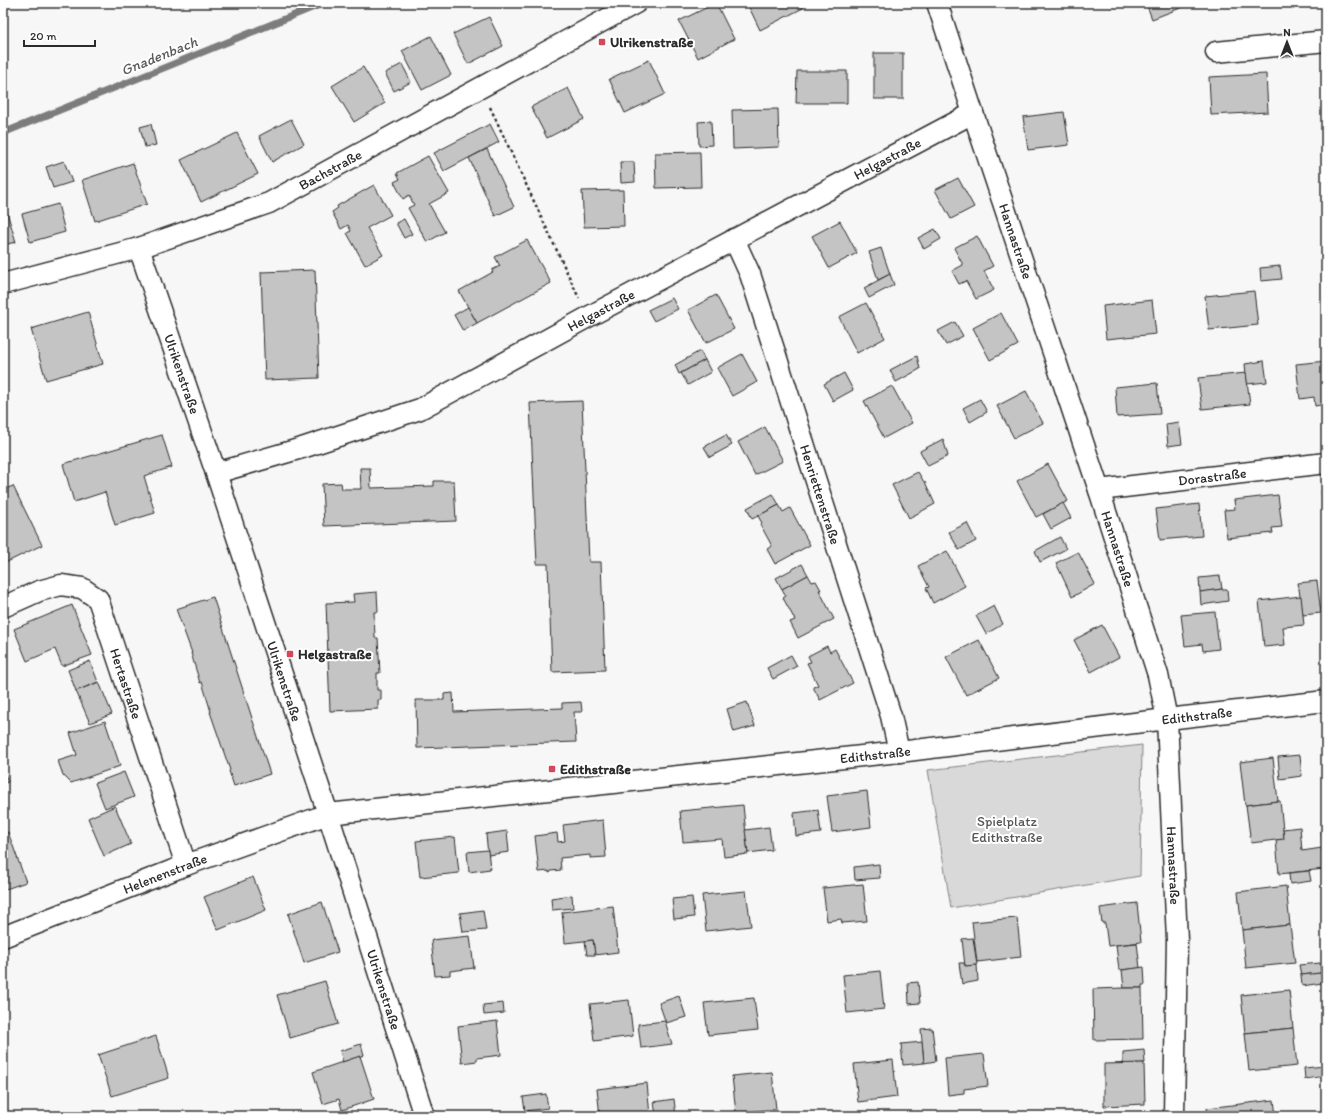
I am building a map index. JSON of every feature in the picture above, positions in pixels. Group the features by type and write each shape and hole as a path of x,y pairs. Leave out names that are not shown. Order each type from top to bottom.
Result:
{"street":[{"name":"Bachstraße","path":"3,284 139,248 269,203 636,3"},
{"name":"Hannastraße","path":"937,3 1099,490 1158,675 1167,719 1177,940 1174,1116"},
{"path":"1216,52 1326,41"},
{"name":"Helgastraße","path":"216,473 302,448 420,409 588,317 973,113"},
{"name":"Henriettenstraße","path":"734,239 750,274 891,716 899,752"},
{"name":"Ulrikenstraße","path":"139,248 216,473 328,814 424,1116"},
{"name":"Dorastraße","path":"1099,490 1326,463"},
{"name":"Hertastraße","path":"3,607 39,591 61,585 82,588 98,600 186,865"},
{"name":"Edithstraße","path":"328,814 899,752 1326,701"},
{"name":"Helenenstraße","path":"3,937 186,865 328,814"}],"path":[{"path":"482,88 588,317"}],"green space":[{"name":"Spielplatz Edithstraße","path":"1142,745 1140,876 951,908 928,770"}],"building":[{"path":"716,3 734,39 698,58 679,21"},
{"path":"747,3 801,3 803,8 760,30"},
{"path":"1146,3 1191,3 1191,4 1152,19"},
{"path":"489,17 503,46 468,64 453,34"},
{"path":"431,36 451,75 422,90 402,51"},
{"path":"874,53 903,53 903,99 874,99"},
{"path":"649,60 665,94 625,113 609,79"},
{"path":"402,64 411,82 394,91 385,73"},
{"path":"363,67 385,103 354,122 332,86"},
{"path":"797,71 847,71 847,103 796,103"},
{"path":"1266,74 1268,112 1211,115 1209,77"},
{"path":"568,88 584,119 547,138 531,107"},
{"path":"778,109 779,147 733,149 732,110"},
{"path":"1064,112 1069,145 1028,150 1023,117"},
{"path":"291,119 304,144 272,162 259,136"},
{"path":"711,121 712,145 699,146 698,122"},
{"path":"151,124 156,145 145,147 140,127"},
{"path":"490,124 499,142 444,171 434,153"},
{"path":"237,133 258,174 201,202 181,160"},
{"path":"487,149 514,207 495,216 469,158"},
{"path":"700,152 701,187 656,188 655,153"},
{"path":"428,156 449,193 429,204 445,232 427,242 408,208 414,205 409,195 403,199 394,182 400,179 397,173"},
{"path":"64,161 72,182 53,188 46,167"},
{"path":"620,162 634,162 635,182 621,183"},
{"path":"133,163 147,204 95,221 82,180"},
{"path":"958,178 974,207 951,219 935,190"},
{"path":"374,185 391,215 367,228 383,255 365,265 347,233 351,231 348,225 341,229 332,212 338,208 337,206"},
{"path":"623,190 624,226 584,227 582,191"},
{"path":"3,199 16,242 3,245"},
{"path":"58,204 65,232 30,242 22,214"},
{"path":"404,219 412,234 404,238 396,223"},
{"path":"840,221 857,253 829,268 812,236"},
{"path":"935,229 941,239 924,249 918,238"},
{"path":"977,236 993,266 984,271 994,290 976,299 966,281 959,284 952,271 963,265 954,248"},
{"path":"527,240 551,283 477,323 459,291 493,272 492,270 500,266 495,257"},
{"path":"881,248 890,274 878,280 869,252"},
{"path":"1280,266 1282,279 1261,281 1260,268"},
{"path":"315,270 319,378 265,380 261,272"},
{"path":"890,274 894,285 869,298 864,288"},
{"path":"1254,291 1258,325 1209,330 1205,296"},
{"path":"716,295 734,329 706,343 688,310"},
{"path":"672,298 678,309 654,321 648,310"},
{"path":"1152,300 1156,334 1106,339 1103,306"},
{"path":"866,303 885,338 857,353 839,317"},
{"path":"468,307 477,323 463,331 454,315"},
{"path":"88,312 103,364 46,380 31,329"},
{"path":"1001,313 1018,345 990,360 973,328"},
{"path":"955,322 963,336 946,345 938,331"},
{"path":"700,351 705,360 679,374 675,365"},
{"path":"742,354 757,382 732,396 717,368"},
{"path":"917,356 920,369 896,382 890,370"},
{"path":"705,360 711,372 688,385 681,373"},
{"path":"1264,361 1267,382 1247,384 1245,364"},
{"path":"1326,361 1326,404 1315,406 1314,397 1300,399 1296,364"},
{"path":"844,373 853,390 833,401 824,384"},
{"path":"1246,373 1250,404 1202,409 1198,378"},
{"path":"1157,383 1160,414 1117,417 1115,387"},
{"path":"892,386 912,423 884,438 864,401"},
{"path":"1026,391 1043,423 1014,438 997,406"},
{"path":"980,399 987,412 970,422 963,408"},
{"path":"582,401 589,562 601,562 605,670 552,672 548,564 537,564 530,403"},
{"path":"1179,422 1182,444 1168,446 1166,424"},
{"path":"765,427 783,461 755,475 738,442"},
{"path":"162,435 172,467 144,476 155,513 115,525 105,492 74,502 63,464"},
{"path":"726,435 732,445 710,457 704,447"},
{"path":"943,439 948,456 928,466 920,451"},
{"path":"1048,464 1068,501 1036,517 1017,481"},
{"path":"360,468 370,468 371,488 434,486 434,481 454,481 456,521 324,526 322,484 341,483 342,489 361,489"},
{"path":"918,472 925,482 935,504 909,518 892,485"},
{"path":"13,486 42,545 3,564 3,490"},
{"path":"1321,491 1326,491 1326,522 1324,522"},
{"path":"773,494 779,505 752,519 747,508"},
{"path":"1278,495 1282,527 1272,528 1273,533 1227,538 1224,510 1235,509 1234,500"},
{"path":"1063,503 1071,518 1051,529 1043,514"},
{"path":"1199,504 1202,536 1160,540 1156,509"},
{"path":"779,505 783,512 790,508 810,545 775,564 767,549 772,546 760,524 762,523 758,516"},
{"path":"967,523 976,541 959,550 949,532"},
{"path":"1060,537 1066,549 1040,562 1035,551"},
{"path":"947,551 965,586 933,603 926,588 929,587 918,566"},
{"path":"1078,552 1095,584 1072,597 1056,563"},
{"path":"802,564 808,575 782,589 776,578"},
{"path":"808,575 812,582 816,581 834,619 798,638 790,622 795,620 783,598 786,596 782,589"},
{"path":"1220,576 1222,589 1200,592 1199,578"},
{"path":"1317,581 1321,613 1303,615 1298,583"},
{"path":"1227,589 1228,601 1201,605 1200,592"},
{"path":"377,592 378,612 374,612 375,638 378,638 380,673 377,673 377,690 381,690 381,700 378,700 378,709 330,711 326,603 354,602 353,594"},
{"path":"1301,596 1304,625 1283,627 1285,645 1264,647 1259,601"},
{"path":"213,597 270,774 234,786 202,682 200,683 192,653 176,609"},
{"path":"72,605 92,655 62,666 55,649 27,661 14,629"},
{"path":"994,606 1003,624 986,634 976,616"},
{"path":"1215,612 1219,649 1203,651 1202,644 1185,646 1181,615"},
{"path":"1102,625 1119,657 1091,672 1074,640"},
{"path":"979,640 999,678 966,695 946,657"},
{"path":"827,646 830,652 835,649 853,683 820,700 813,687 818,685 807,663 811,662 808,656"},
{"path":"791,655 797,666 773,679 767,668"},
{"path":"90,661 98,682 76,691 68,670"},
{"path":"99,682 112,714 90,723 76,691"},
{"path":"453,693 454,712 562,708 562,703 581,702 582,712 574,712 576,742 417,748 416,700 444,700 444,694"},
{"path":"747,702 755,726 734,732 727,709"},
{"path":"105,721 120,766 71,783 63,775 58,761 77,755 70,733"},
{"path":"1326,744 1326,779 1322,745"},
{"path":"1300,755 1302,776 1280,779 1278,757"},
{"path":"1273,758 1278,801 1245,805 1240,762"},
{"path":"3,768 8,782 3,784"},
{"path":"124,772 134,797 105,808 95,783"},
{"path":"867,791 871,827 832,832 827,796"},
{"path":"1280,801 1284,839 1251,843 1246,805"},
{"path":"743,805 748,854 724,857 722,839 683,842 680,811"},
{"path":"115,806 131,844 104,856 88,818"},
{"path":"818,810 821,833 796,836 794,813"},
{"path":"603,820 606,857 590,858 590,855 560,858 561,870 551,871 549,873 549,871 539,872 535,836 557,833 558,842 565,841 563,825"},
{"path":"769,827 772,850 748,853 745,830"},
{"path":"1300,827 1302,851 1322,848 1324,869 1279,874 1276,840 1284,839 1283,829"},
{"path":"1326,829 1326,849 1323,849 1321,830"},
{"path":"507,831 509,852 488,855 486,834"},
{"path":"8,832 26,882 3,890 3,834"},
{"path":"455,837 459,873 420,877 416,841"},
{"path":"488,850 490,869 469,872 467,852"},
{"path":"879,864 880,878 855,880 854,867"},
{"path":"1309,871 1311,881 1290,884 1289,873"},
{"path":"253,877 266,910 218,930 204,897"},
{"path":"863,884 867,921 842,923 841,919 827,921 823,888"},
{"path":"1286,886 1290,925 1242,930 1238,892"},
{"path":"746,891 751,926 706,931 702,895"},
{"path":"572,895 573,908 552,910 551,898"},
{"path":"692,897 694,917 674,919 672,899"},
{"path":"322,902 338,952 304,963 288,914"},
{"path":"1137,903 1141,942 1108,946 1105,923 1102,923 1100,908"},
{"path":"613,906 618,952 595,955 593,940 565,943 562,912"},
{"path":"483,910 486,930 463,932 460,913"},
{"path":"1017,918 1021,957 977,962 972,922"},
{"path":"1290,925 1295,963 1246,968 1242,930"},
{"path":"470,936 474,968 450,971 450,975 435,976 431,940"},
{"path":"973,938 977,965 965,966 962,939"},
{"path":"593,940 595,955 587,955 585,941"},
{"path":"1137,943 1140,968 1119,970 1116,945"},
{"path":"959,963 964,963 965,966 977,965 978,981 962,984"},
{"path":"1320,963 1321,973 1301,975 1299,965"},
{"path":"1144,967 1145,985 1142,985 1142,988 1124,988 1122,970"},
{"path":"880,971 884,1009 847,1013 843,975"},
{"path":"1321,973 1322,983 1302,986 1301,975"},
{"path":"325,981 338,1024 290,1038 277,995"},
{"path":"918,982 920,1003 909,1004 908,983"},
{"path":"1142,988 1143,1039 1094,1040 1093,989"},
{"path":"1289,990 1293,1028 1245,1033 1241,995"},
{"path":"679,996 686,1017 666,1023 659,1003"},
{"path":"754,998 758,1030 708,1035 704,1003"},
{"path":"629,1000 633,1036 594,1041 590,1004"},
{"path":"503,1003 504,1013 484,1015 483,1005"},
{"path":"497,1021 501,1055 477,1058 477,1061 462,1063 458,1026"},
{"path":"665,1021 672,1044 641,1048 638,1024"},
{"path":"932,1028 936,1061 924,1063 921,1029"},
{"path":"1293,1028 1297,1066 1249,1071 1245,1033"},
{"path":"156,1036 169,1078 112,1096 98,1055"},
{"path":"922,1042 924,1063 903,1065 901,1044"},
{"path":"361,1044 364,1055 343,1062 340,1051"},
{"path":"1144,1050 1145,1063 1123,1064 1123,1052"},
{"path":"984,1054 988,1086 964,1089 964,1093 948,1095 945,1058"},
{"path":"360,1056 374,1099 342,1110 339,1099 323,1104 313,1072"},
{"path":"893,1060 897,1097 858,1102 854,1064"},
{"path":"1144,1063 1145,1104 1104,1106 1104,1064"},
{"path":"1325,1066 1326,1076 1305,1079 1304,1068"},
{"path":"772,1072 776,1109 736,1113 732,1076"},
{"path":"647,1083 650,1116 600,1116 597,1089"},
{"path":"546,1094 548,1108 525,1111 523,1097"},
{"path":"674,1099 676,1116 656,1116 654,1102"},
{"path":"1274,1100 1276,1116 1208,1116 1207,1108"}],"waterway":[{"name":"Gnadenbach","path":"3,133 324,3"}],"place":[{"name":"Ulrikenstraße","path":"602,42"},
{"name":"Helgastraße","path":"290,654"},
{"name":"Edithstraße","path":"552,769"}]}
